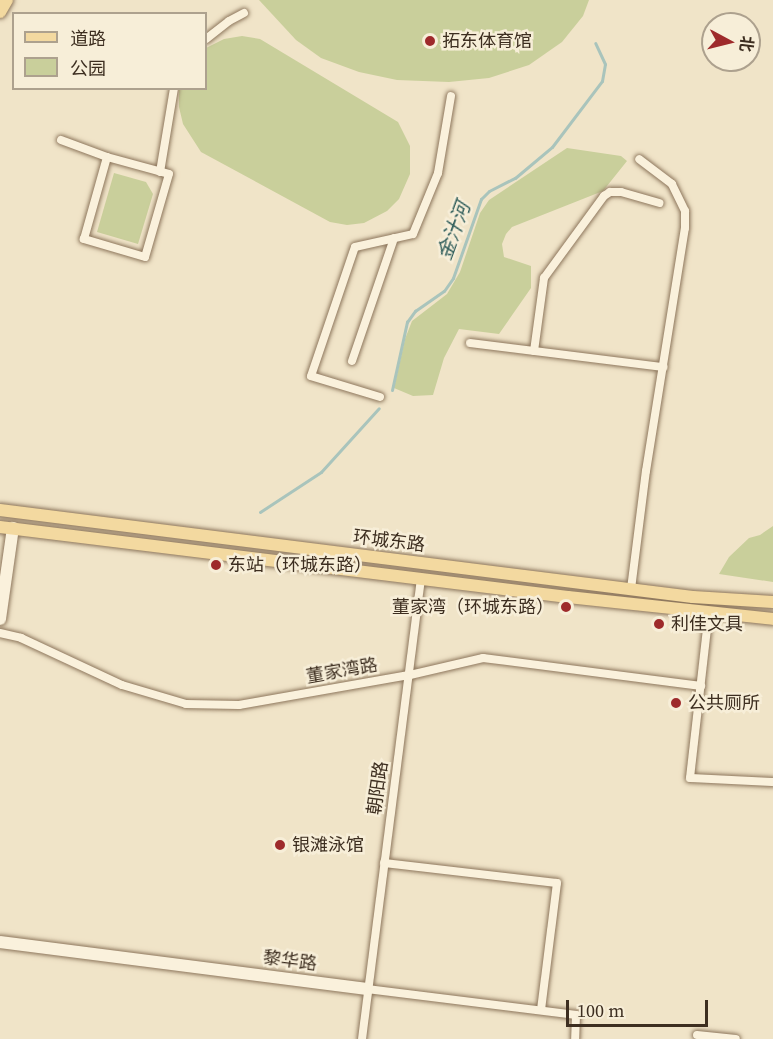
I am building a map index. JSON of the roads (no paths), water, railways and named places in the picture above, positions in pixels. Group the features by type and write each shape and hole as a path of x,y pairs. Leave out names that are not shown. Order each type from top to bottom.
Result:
{"main road":[{"path":"0,12 6,0"},
{"name":"环城东路","path":"0,510 693,597 773,602"},
{"name":"环城东路","path":"0,526 773,619"}],"street":[{"path":"207,38 229,21 244,13"},
{"path":"160,172 174,90"},
{"path":"381,397 311,376 355,247 413,234 438,173 451,96"},
{"path":"62,140 107,157 169,174 145,257 84,239 107,157"},
{"path":"631,589 685,228 685,211 672,184 639,159"},
{"path":"534,351 544,278 604,196 610,192 621,192 659,203"},
{"path":"352,361 394,238"},
{"path":"470,343 664,368"},
{"path":"0,619 13,528"},
{"name":"朝阳路","path":"362,1039 421,578"},
{"path":"709,611 690,778 773,782"},
{"name":"董家湾路","path":"0,633 21,638 122,685 186,704 239,705 410,675 489,658 701,686"},
{"path":"384,863 557,883 542,1010"},
{"name":"黎华路","path":"0,942 576,1015 575,1039"},
{"path":"697,1035 736,1039"}],"waterway":[{"name":"金汁河","path":"392,390 407,322 415,311 444,291 453,278 481,199 489,191 515,178 552,147 602,81 605,64 595,43"},
{"name":"金汁河","path":"260,512 321,472 379,408"}],"place":[{"name":"拓东体育馆","path":"430,41"},
{"name":"东站（环城东路）","path":"216,565"},
{"name":"董家湾（环城东路）","path":"566,607"},
{"name":"利佳文具","path":"659,624"},
{"name":"公共厕所","path":"676,703"},
{"name":"银滩泳馆","path":"280,845"}]}
